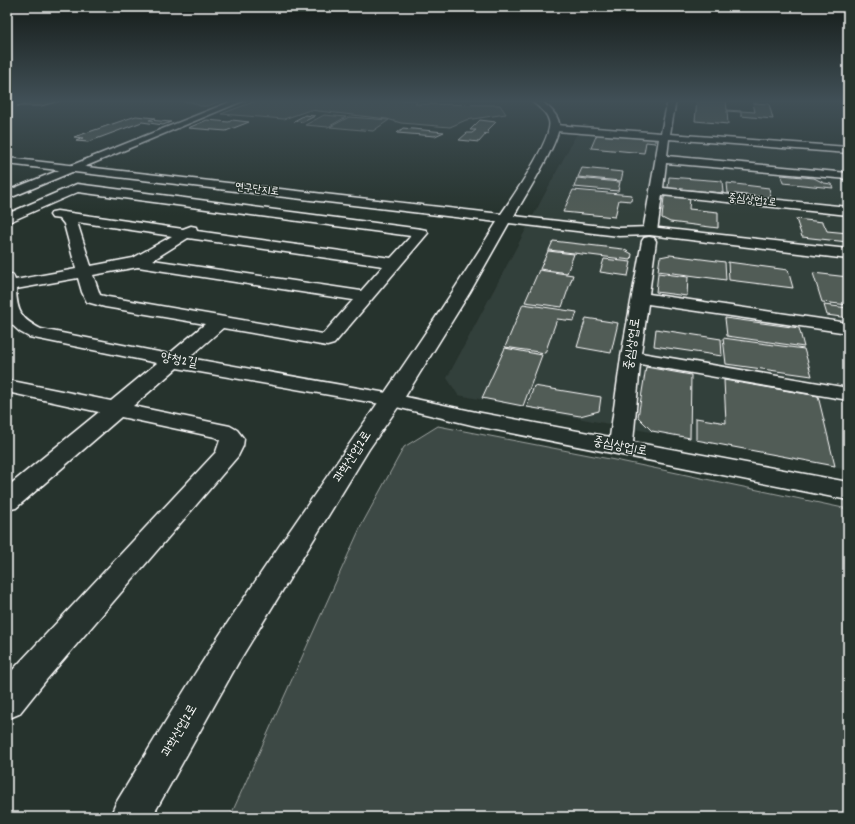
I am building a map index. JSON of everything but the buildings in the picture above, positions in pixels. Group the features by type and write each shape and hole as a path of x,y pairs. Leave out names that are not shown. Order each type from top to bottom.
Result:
{"street":[{"path":"7,194 145,138"},
{"name":"과학산업2로","path":"130,817 226,653 359,446 392,400 462,292 507,219 552,138"},
{"name":"중심상업로","path":"621,447 631,358 665,138"},
{"path":"707,138 848,150"},
{"path":"662,159 848,176"},
{"name":"연구단지로","path":"7,161 507,219"},
{"path":"7,219 77,188 421,232 327,340 105,302 93,298 71,223 64,216"},
{"name":"중심상업2로","path":"657,191 848,211"},
{"path":"138,262 227,208"},
{"path":"26,211 394,263"},
{"path":"507,219 619,232 848,264"},
{"path":"649,236 848,254"},
{"path":"7,286 138,262 364,297"},
{"name":"양청2길","path":"7,278 8,307 13,319 24,328 59,338 392,400"},
{"path":"640,298 848,328"},
{"path":"8,498 220,321"},
{"path":"631,358 848,394"},
{"path":"7,386 222,431 229,435 232,439 231,446 226,456 7,702"},
{"name":"중심상업1로","path":"392,400 476,419 848,491"}],"shaded area":[{"path":"574,138 658,138 848,153 848,470 458,395 447,378"},
{"path":"438,426 620,461 848,509 848,817 230,817 361,526 404,447"}]}
